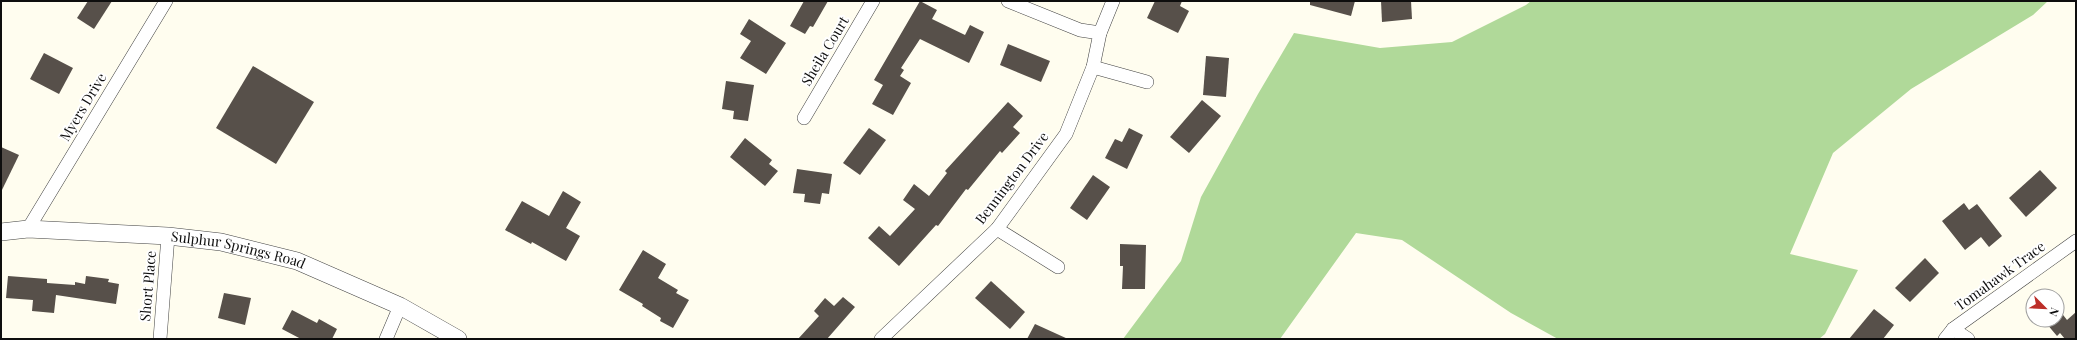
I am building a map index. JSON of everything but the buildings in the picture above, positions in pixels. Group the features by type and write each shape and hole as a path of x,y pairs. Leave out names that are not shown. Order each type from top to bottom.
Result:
{"street":[{"name":"Myers Drive","path":"28,230 166,1"},
{"name":"Sheila Court","path":"804,118 873,1"},
{"path":"1008,1 1080,30 1100,33"},
{"name":"Bennington Drive","path":"881,339 997,229 1066,134 1093,67 1100,33 1113,1"},
{"path":"1093,67 1147,82"},
{"path":"997,229 1058,267"},
{"name":"Sulphur Springs Road","path":"1,232 28,230 168,236 221,242 297,261 400,306 458,339"},
{"name":"Short Place","path":"160,339 168,236"},
{"name":"Tomahawk Trace","path":"1949,334 2076,241"},
{"path":"386,339 400,306"},
{"path":"1949,334 1968,339"}],"green space":[{"path":"1531,1 2048,1 2033,15 1911,89 1833,153 1790,254 1858,270 1825,334 1819,339 1558,339 1511,313 1402,240 1356,233 1280,339 1123,339 1181,261 1201,197 1258,94 1294,33 1380,48 1452,42 1526,5"}]}
